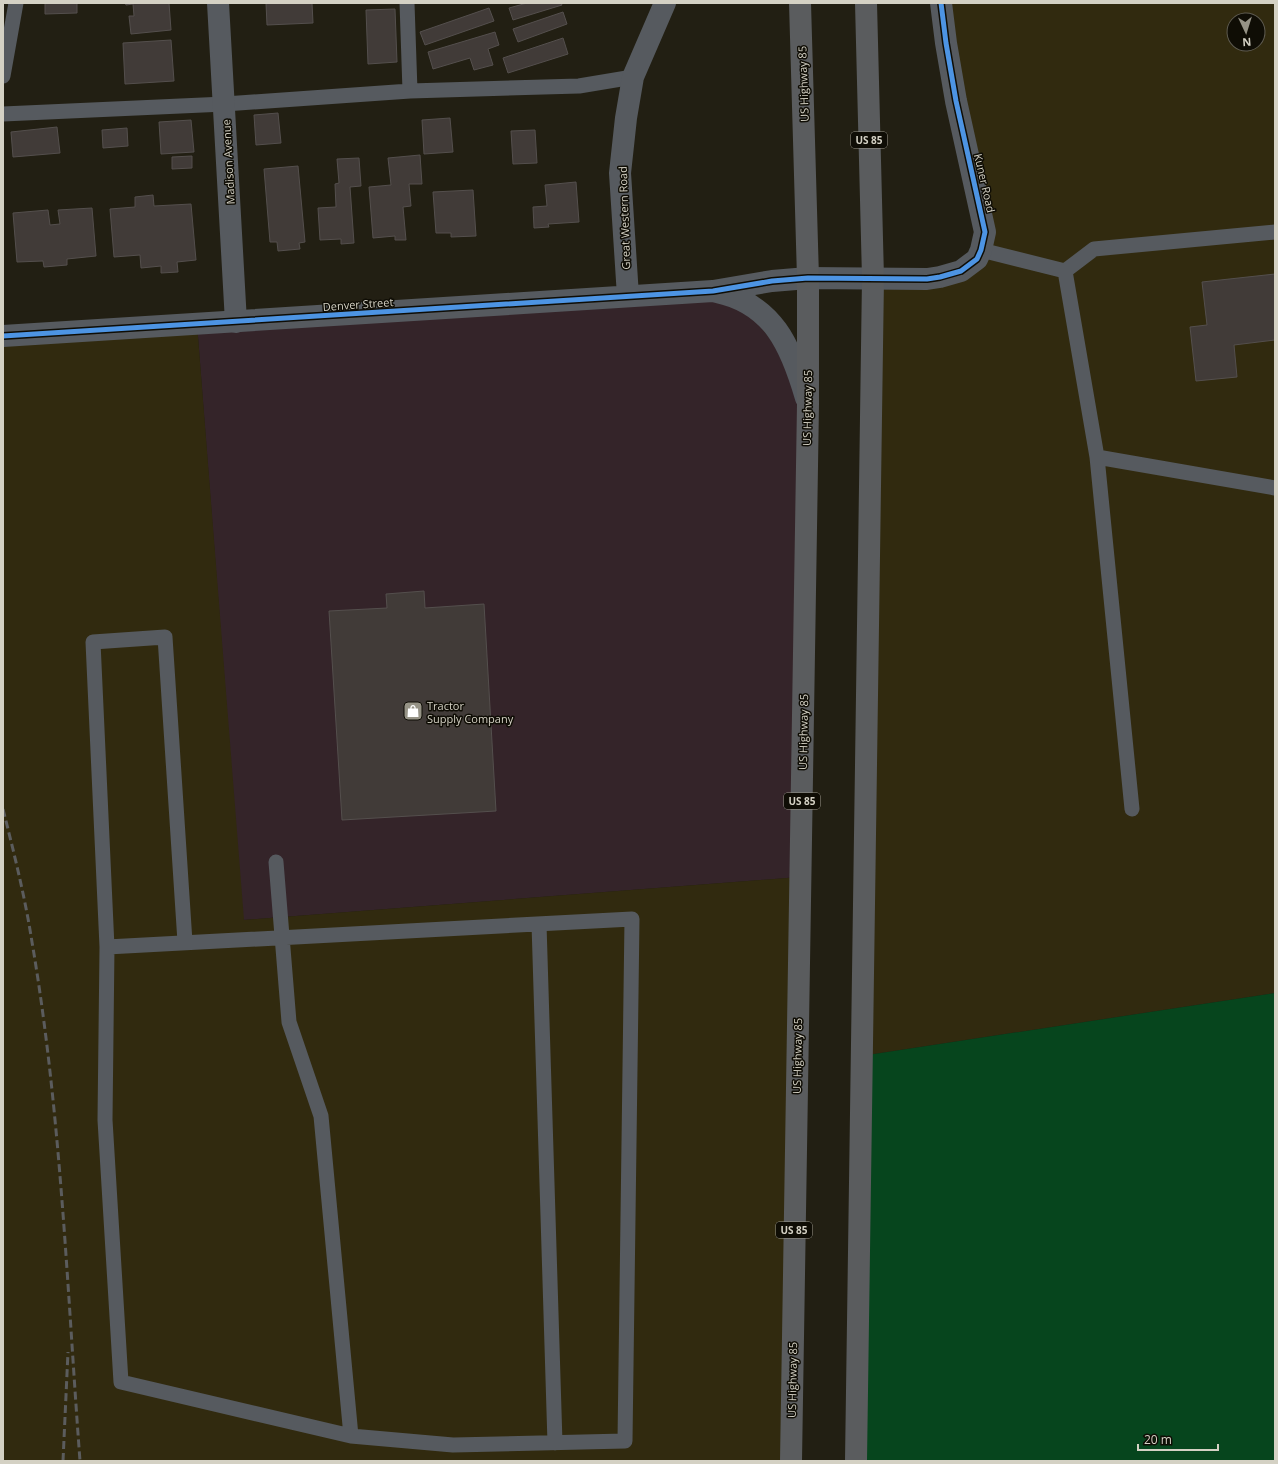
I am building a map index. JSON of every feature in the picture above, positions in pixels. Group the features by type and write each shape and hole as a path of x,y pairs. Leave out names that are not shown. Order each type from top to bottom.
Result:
{"highway":[{"name":"US Highway 85","path":"790,1461 808,404 808,278 800,3"},
{"name":"US 85","path":"856,1461 873,278 866,3"}],"street":[{"name":"Madison Avenue","path":"218,3 225,104 236,322"},
{"name":"Great Western Road","path":"628,296 620,173 626,118 633,77 665,3"},
{"name":"Kuner Road","path":"714,291 764,282 808,278 927,279 961,271 977,259 981,250 985,232 984,223 956,100 941,3"},
{"name":"Denver Street","path":"3,336 714,291"},
{"path":"714,291 738,297 767,318 792,356 808,404"}],"lane":[{"path":"3,76 16,3"},
{"path":"407,3 410,91"},
{"path":"3,114 225,104 410,91 579,86 633,77"},
{"path":"1065,271 1094,249 1275,232"},
{"path":"981,250 1065,271"},
{"path":"1065,271 1097,457 1132,809"},
{"path":"1097,457 1275,488"},
{"path":"107,947 632,919 625,1441 453,1445 351,1436 121,1382 105,1120 107,947 93,642 165,637 185,942"},
{"path":"276,862 289,1022 321,1116 351,1436"},
{"path":"539,924 555,1442"}],"shaded area":[{"path":"941,3 1275,3 1275,993 861,1056 873,278 927,279 981,250"},
{"path":"738,297 801,380 800,877 243,920 197,324"},
{"path":"197,324 244,920 800,877 791,1461 3,1461 3,336"}],"green space":[{"path":"1275,993 1275,1461 856,1461 861,1056"}],"building":[{"path":"45,3 77,3 77,13 45,14"},
{"path":"125,3 169,3 171,30 131,34 129,16 134,16 133,4 126,5"},
{"path":"266,3 312,3 313,23 267,25"},
{"path":"527,3 561,3 562,5 513,20 509,8"},
{"path":"489,8 494,21 425,45 420,32"},
{"path":"395,9 397,62 368,64 366,10"},
{"path":"563,12 567,24 518,42 513,29"},
{"path":"495,32 499,45 488,49 493,65 474,70 470,58 433,69 428,52"},
{"path":"563,38 568,54 508,73 503,58"},
{"path":"171,40 174,81 125,84 123,43"},
{"path":"278,113 281,143 256,145 254,115"},
{"path":"450,118 453,152 424,154 422,120"},
{"path":"191,120 194,152 161,154 159,122"},
{"path":"57,127 60,153 13,157 11,132"},
{"path":"127,128 128,146 103,148 102,130"},
{"path":"535,130 537,163 513,164 511,131"},
{"path":"420,155 422,184 409,184 411,206 403,207 406,240 395,240 395,236 373,238 369,187 391,185 388,158"},
{"path":"192,156 192,168 172,169 172,157"},
{"path":"359,158 361,186 350,187 354,243 341,244 341,239 320,240 318,208 336,207 335,184 339,183 337,159"},
{"path":"298,166 305,242 299,243 300,249 278,251 277,242 270,242 264,169"},
{"path":"576,182 579,222 548,224 549,227 534,228 533,207 547,206 545,185"},
{"path":"473,190 476,236 451,237 451,233 436,233 433,192"},
{"path":"153,195 154,206 191,204 196,260 177,262 178,272 161,273 161,266 141,268 140,255 114,257 110,209 135,207 135,197"},
{"path":"92,208 96,256 67,259 67,265 44,267 43,261 17,262 13,213 48,210 50,225 60,224 58,210"},
{"path":"1275,274 1275,340 1234,345 1237,377 1196,381 1190,327 1207,325 1202,282"},
{"name":"Tractor Supply Company","path":"424,591 425,608 484,604 496,811 342,820 329,611 387,608 386,594"}],"railway":[{"path":"3,809 29,925 42,1006 50,1071 57,1136 80,1461"},
{"path":"63,1461 68,1352"}],"cycle path":[{"path":"3,336 713,291 772,281 808,278 927,279 961,271 977,259 981,250 985,232 956,101 941,3"}],"place":[{"name":"Tractor Supply Company","path":"413,711"}]}
